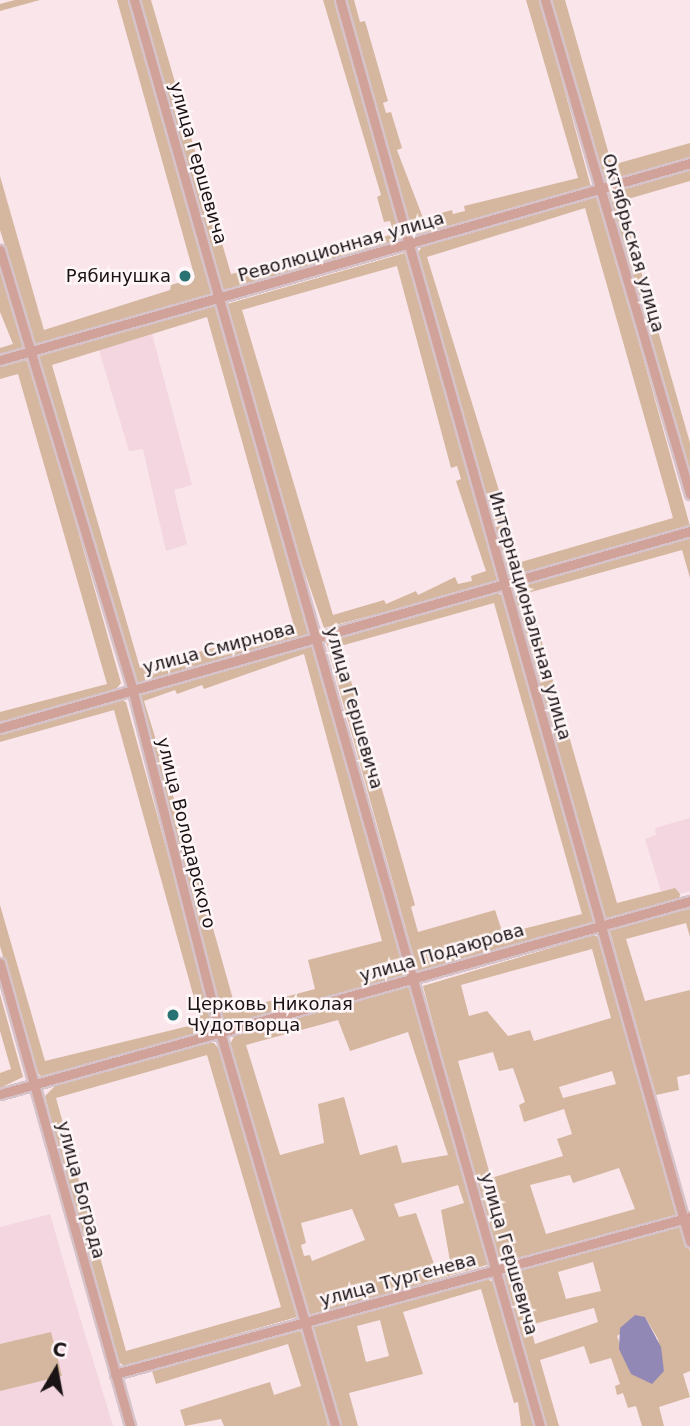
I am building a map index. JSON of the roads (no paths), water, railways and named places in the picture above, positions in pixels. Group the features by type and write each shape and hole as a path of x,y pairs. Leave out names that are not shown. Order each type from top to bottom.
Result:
{"street":[{"name":"улица Гершевича","path":"134,0 318,637 540,1426"},
{"name":"Интернациональная улица","path":"340,0 411,243 504,587 687,1218 690,1242"},
{"name":"Октябрьская улица","path":"545,0 690,494"},
{"name":"Революционная улица","path":"0,360 690,163"},
{"name":"улица Володарского","path":"0,250 132,688 220,1032 335,1426"},
{"name":"улица Смирнова","path":"0,728 132,688 504,587 690,531"},
{"name":"улица Подаюрова","path":"0,1094 414,976 690,901"},
{"name":"улица Бограда","path":"0,963 130,1426"},
{"name":"улица Тургенева","path":"115,1374 687,1218"}],"place":[{"name":"Рябинушка","path":"185,276"},
{"name":"Церковь Николая Чудотворца","path":"173,1015"}]}
